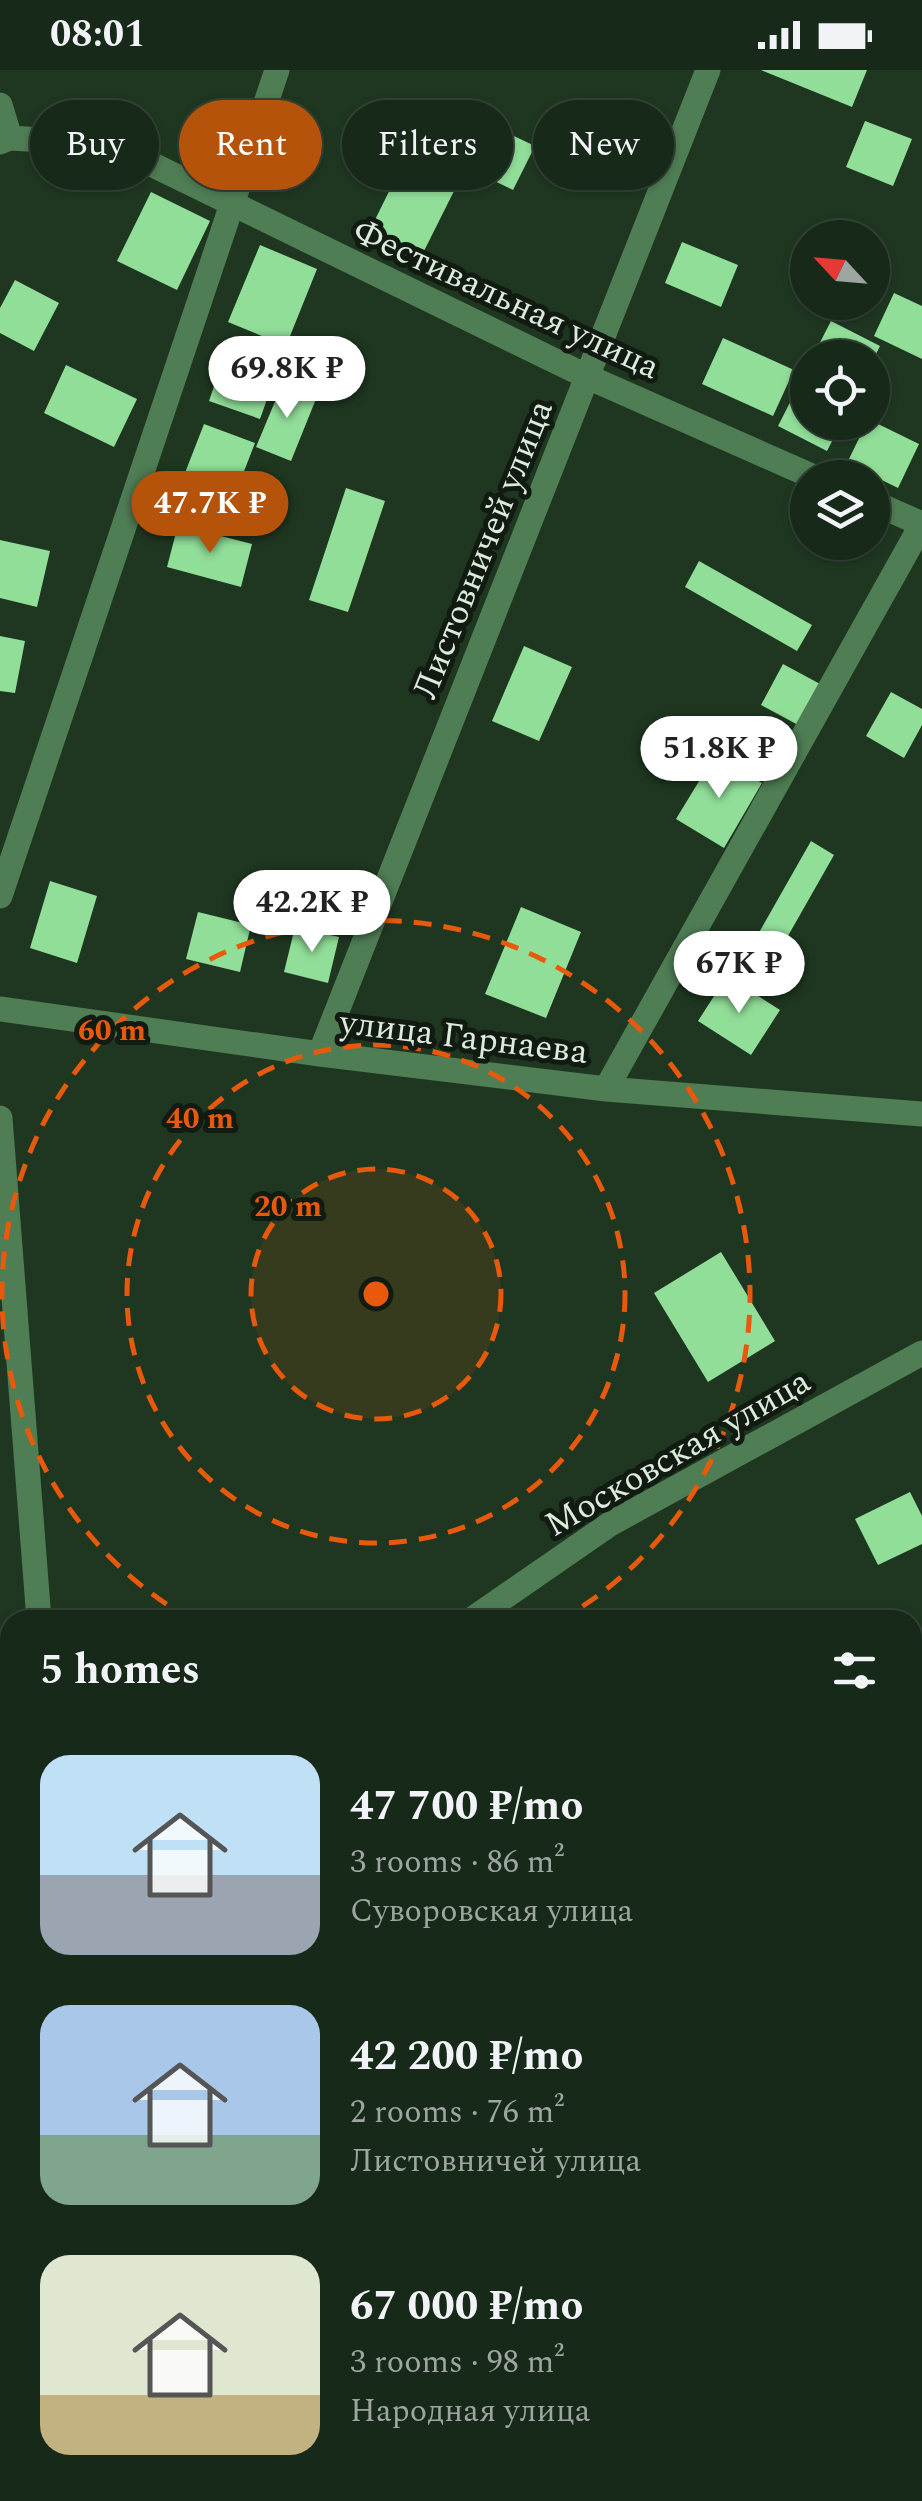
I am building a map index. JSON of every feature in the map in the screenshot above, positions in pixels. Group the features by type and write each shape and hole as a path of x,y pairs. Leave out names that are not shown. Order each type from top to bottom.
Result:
{"street":[{"path":"0,896 277,70"},
{"name":"Листовничей улица","path":"320,1054 708,70"},
{"path":"0,105 5,140"},
{"name":"Фестивальная улица","path":"5,140 110,144 588,377 790,466"},
{"path":"606,1088 922,524 890,510"},
{"name":"улица Гарнаева","path":"0,1009 320,1054 606,1088 918,1110"},
{"path":"0,1118 38,1610"},
{"name":"Московская улица","path":"485,1610 610,1524 922,1353"}],"building":[{"path":"761,70 867,70 852,107"},
{"path":"865,121 912,139 893,186 846,167"},
{"path":"513,136 533,145 513,190"},
{"path":"390,190 454,190 418,263 366,238"},
{"path":"151,192 210,221 177,290 117,261"},
{"path":"682,242 738,265 721,307 665,283"},
{"path":"260,245 317,269 286,346 228,322"},
{"path":"15,280 59,303 34,351 0,333 0,308"},
{"path":"894,293 922,306 922,359 890,344 890,340 874,336 881,320 890,320"},
{"path":"831,321 868,340 821,340"},
{"path":"723,338 790,368 790,379 773,416 702,384"},
{"path":"229,342 281,360 260,419 209,401"},
{"path":"66,365 137,399 114,447 44,413"},
{"path":"284,380 318,394 291,461 256,447"},
{"path":"790,402 790,432 778,426"},
{"path":"204,424 255,443 234,497 183,478"},
{"path":"890,430 919,444 898,488 890,484 890,460 848,460 858,440 890,440"},
{"path":"805,440 833,440 827,451"},
{"path":"346,488 385,501 348,612 309,600"},
{"path":"178,525 252,544 241,587 167,567"},
{"path":"0,540 50,551 37,607 0,598"},
{"path":"699,561 812,625 797,651 685,587"},
{"path":"0,636 25,641 15,693 0,691"},
{"path":"524,646 572,667 539,741 492,721"},
{"path":"783,664 822,685 800,726 761,705"},
{"path":"891,692 922,709 922,725 904,758 866,736"},
{"path":"715,755 762,783 724,848 676,819"},
{"path":"811,841 834,855 776,957 753,943"},
{"path":"50,881 97,896 77,963 30,948"},
{"path":"521,907 581,932 546,1018 485,994"},
{"path":"198,912 251,925 240,972 186,959"},
{"path":"295,927 339,937 328,983 284,972"},
{"path":"727,976 780,1010 751,1055 698,1021"},
{"path":"721,1252 775,1341 708,1382 654,1293"},
{"path":"910,1492 922,1516 922,1544 878,1565 855,1519"}]}
